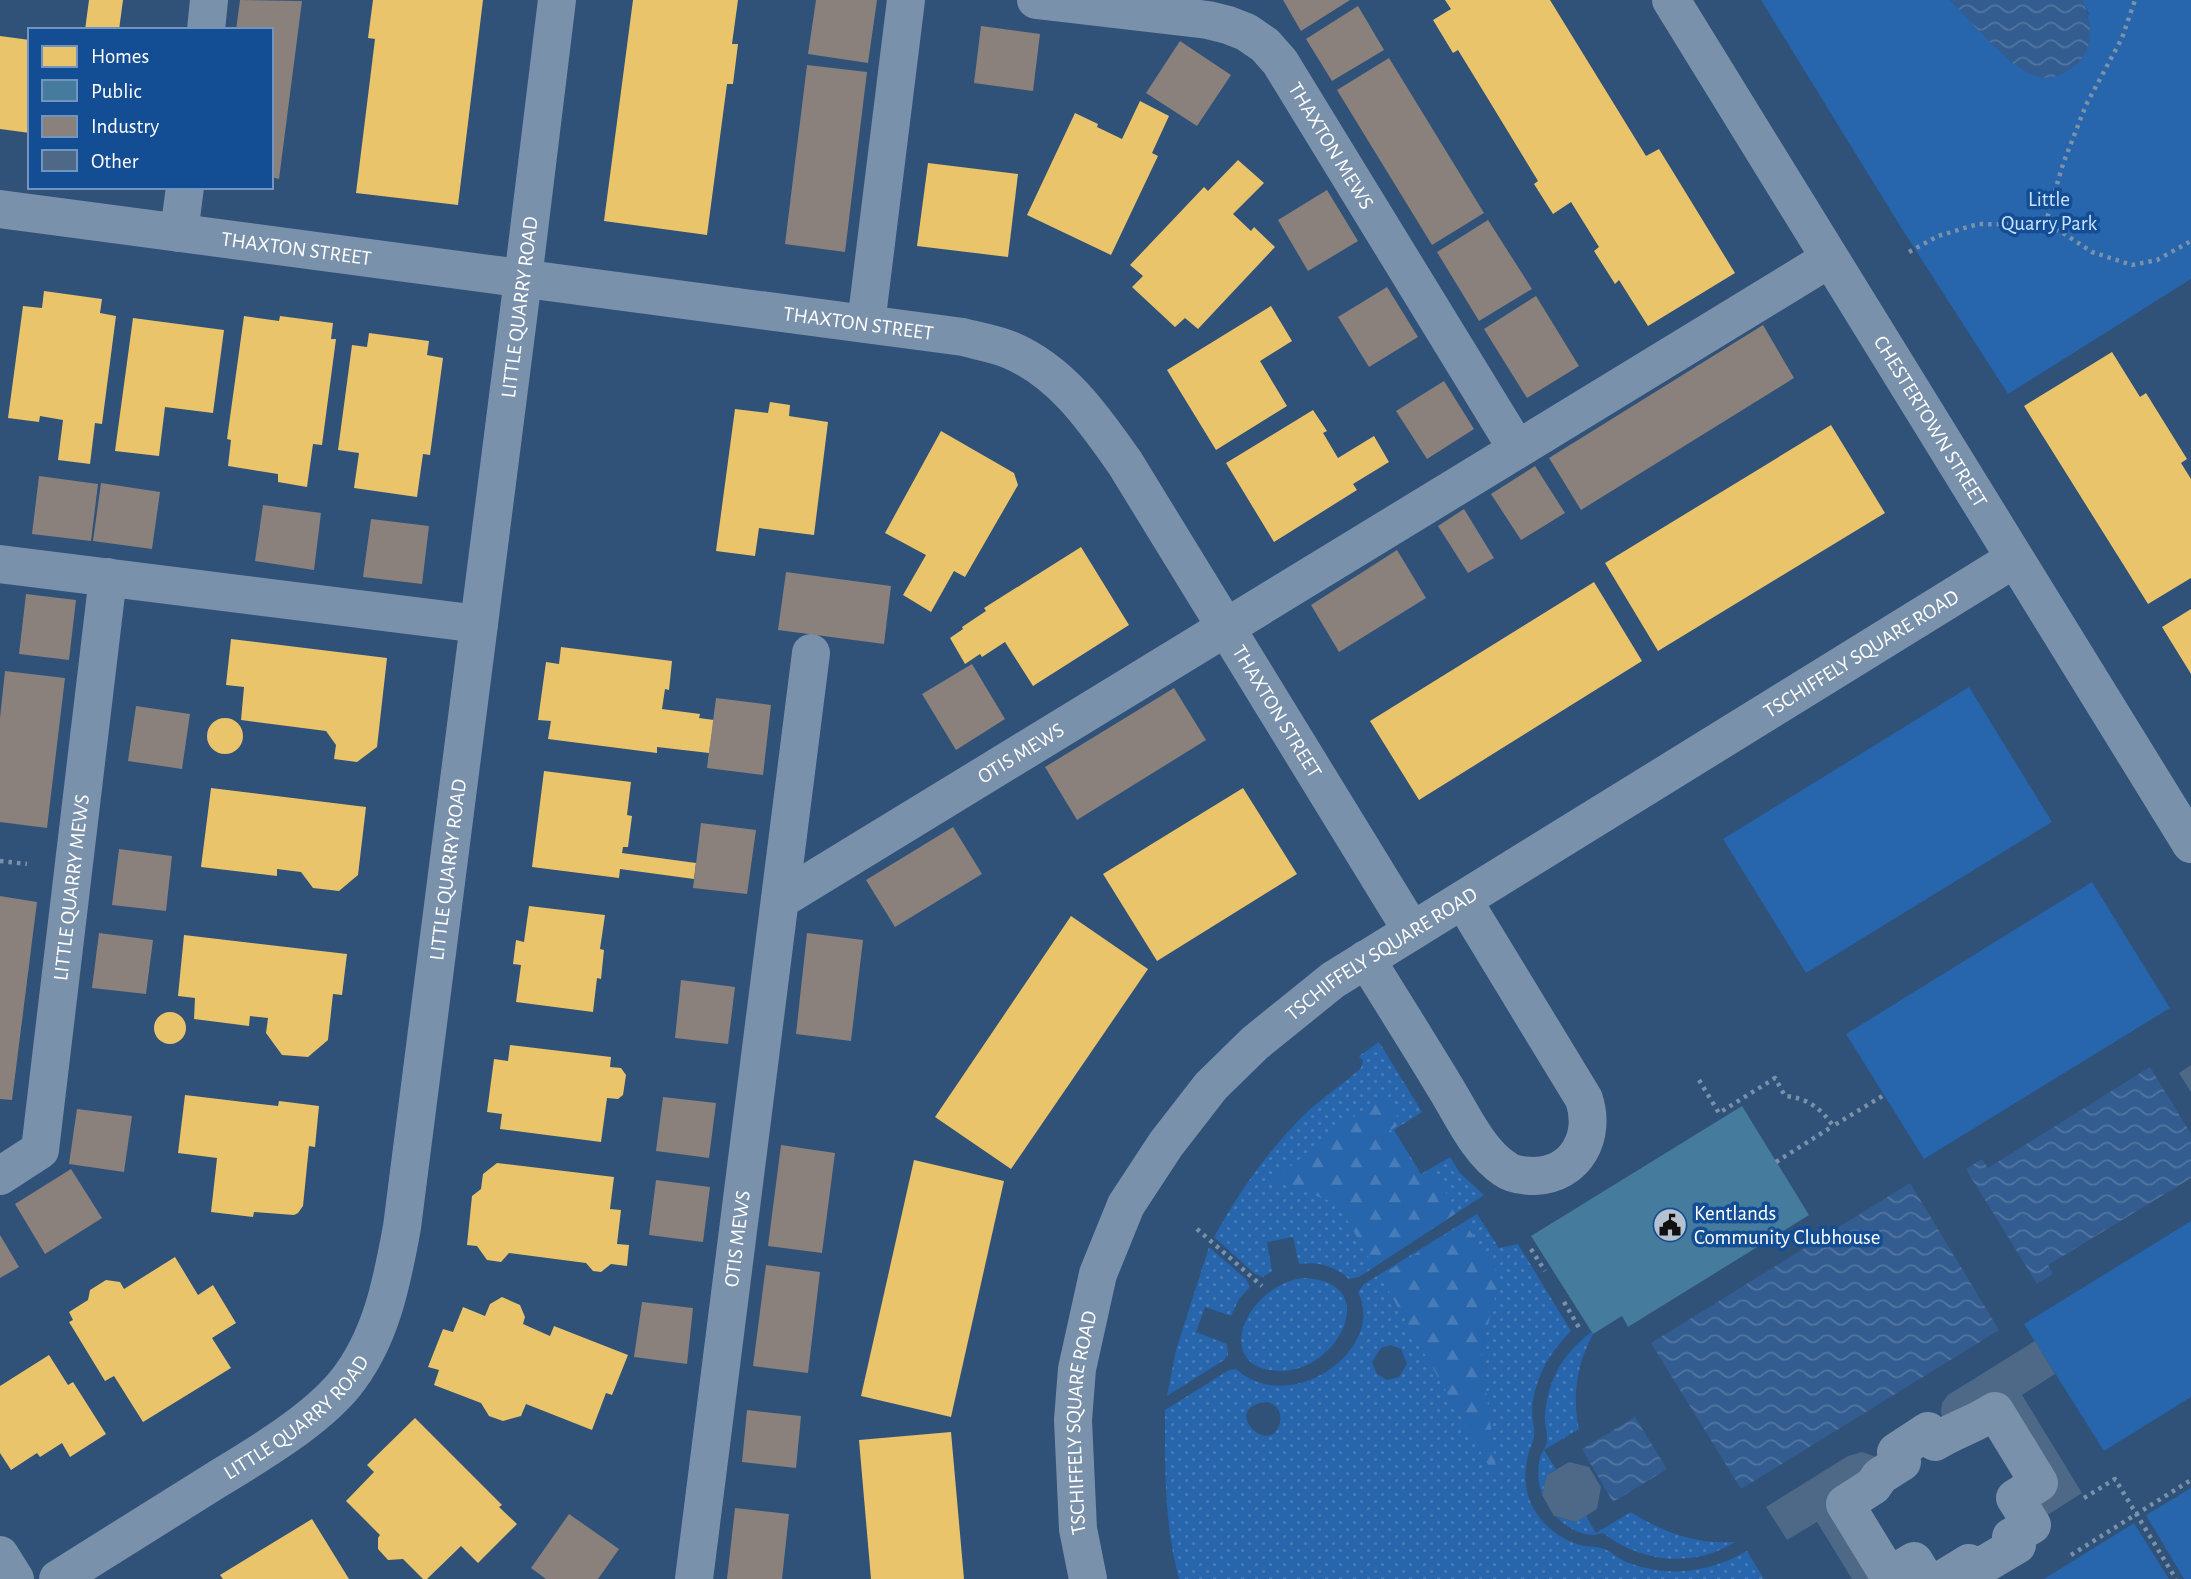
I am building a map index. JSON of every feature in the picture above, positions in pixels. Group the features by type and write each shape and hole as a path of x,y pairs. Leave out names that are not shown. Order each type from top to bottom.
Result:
{"street":[{"path":"206,28 209,0"},
{"name":"LITTLE QUARRY ROAD","path":"58,1579 259,1454 317,1410 344,1385 363,1356 382,1317 394,1273 402,1227 557,0"},
{"path":"866,324 906,0"},
{"name":"THAXTON MEWS","path":"1036,0 1208,20 1246,32 1265,45 1280,62 1517,449"},
{"name":"CHESTERTOWN STREET","path":"1671,0 2191,844"},
{"path":"179,233 185,189"},
{"name":"THAXTON STREET","path":"0,209 963,337 1010,350 1055,376 1093,416 1125,463 1412,931"},
{"path":"1225,627 1829,260"},
{"name":"TSCHIFFELY SQUARE ROAD","path":"1088,1579 1078,1529 1073,1420 1077,1369 1098,1274 1126,1205 1166,1144 1211,1086 1255,1042 1302,1003 1366,959 2014,559"},
{"path":"0,564 479,624"},
{"name":"LITTLE QUARRY MEWS","path":"0,1176 40,1150 108,577"},
{"name":"OTIS MEWS","path":"780,900 1225,627"},
{"name":"OTIS MEWS","path":"693,1578 811,653"},
{"path":"1366,959 1464,1118 1492,1158 1507,1171 1526,1176 1546,1175 1562,1169 1575,1157 1588,1132 1589,1122 1584,1099 1463,900"},
{"path":"1925,1579 1914,1561 1889,1576 1845,1504 1873,1486 1880,1476 1902,1462 1896,1452 1928,1432 1934,1442 1956,1429 1967,1428 1995,1411 2039,1483 2015,1498 2032,1525 2011,1537 2017,1545 1973,1571 1969,1563 1943,1579"},
{"path":"0,1555 15,1579"}],"path":[{"path":"2045,225 2063,164 2086,104 2122,38 2135,0"},
{"path":"1909,251 1938,236 1978,224 2045,225 2092,252 2132,265 2157,260 2191,241"},
{"path":"1699,1080 1718,1114 1775,1078 1786,1096 1797,1097 1815,1105 1833,1126"},
{"path":"1776,1162 1884,1095"},
{"path":"1197,1229 1262,1286"},
{"path":"1531,1249 1545,1271"},
{"path":"1564,1302 1581,1331"},
{"path":"2067,1558 2191,1480"},
{"path":"2136,1515 2176,1579"}],"green space":[{"name":"Little Quarry Park","path":"1761,0 1950,0 2011,62 2089,14 2082,0 2191,0 2191,279 2008,394 1902,229"},
{"path":"1969,687 2052,822 1806,973 1723,839"},
{"path":"2092,882 2170,1008 1924,1159 1846,1034"},
{"path":"1379,1042 1422,1112 1394,1130 1421,1174 1450,1157 1460,1173 1484,1195 1359,1277 1349,1279 1332,1268 1319,1264 1299,1264 1293,1237 1267,1242 1272,1271 1263,1277 1255,1274 1214,1237 1244,1187 1267,1156 1307,1112 1361,1068 1363,1061 1359,1056"},
{"path":"1383,1094 1401,1123 1391,1130 1421,1175 1431,1169 1458,1212 1374,1267 1338,1204 1273,1180"},
{"path":"1477,1214 1499,1248 1518,1244 1571,1331 1544,1367 1533,1399 1534,1439 1528,1457 1526,1479 1531,1504 1541,1520 1571,1542 1601,1548 1644,1568 1675,1571 1704,1568 1747,1551 1764,1579 1179,1579 1168,1516 1165,1410 1229,1370 1236,1369 1258,1382 1282,1386 1306,1381 1328,1370 1347,1354 1359,1335 1363,1314 1358,1292 1364,1284","holes":["1465,1223 1499,1277 1481,1352","1391,1345 1401,1349 1407,1364 1399,1377 1387,1380 1377,1374 1372,1362 1381,1348","1266,1402 1278,1409 1280,1422 1275,1432 1268,1436 1259,1434 1252,1428 1247,1421 1247,1413 1252,1406"]},
{"path":"2191,1221 2191,1397 2104,1451 2024,1324"},
{"path":"1465,1223 1500,1277 1481,1353 1498,1482 1380,1276"},
{"path":"1209,1247 1246,1279 1250,1287 1239,1299 1231,1316 1205,1307 1196,1332 1227,1344 1228,1355 1167,1396 1176,1350"},
{"path":"1303,1278 1328,1283 1342,1294 1347,1309 1344,1326 1334,1343 1320,1357 1301,1367 1280,1371 1259,1367 1246,1357 1241,1343 1244,1327 1252,1311 1265,1296 1282,1284"},
{"path":"1591,1332 1593,1334 1577,1380 1579,1429 1544,1450 1556,1469 1547,1475 1542,1495 1538,1467 1540,1457 1547,1442 1545,1415 1553,1379 1572,1349"},
{"path":"2191,1488 2191,1579 2184,1579 2146,1515"},
{"path":"1631,1512 1680,1536 1735,1542 1702,1556 1651,1556 1634,1551 1603,1533 1590,1535 1578,1532 1556,1517 1576,1522 1586,1516 1596,1533"},
{"path":"2134,1523 2169,1579 2044,1579"}],"water":[{"path":"1950,0 2082,0 2088,14 2089,43 2083,57 2068,71 2049,78 2035,76 2002,54"},
{"path":"2150,1067 2191,1134 2191,1178 2048,1265 2053,1274 2037,1284 1966,1169 1982,1159 1988,1168"},
{"path":"1910,1183 1999,1330 1741,1489 1651,1343"},
{"path":"1635,1417 1667,1469 1613,1502 1582,1449"}],"building: Homes":[{"path":"89,0 123,0 119,28 85,28"},
{"path":"373,0 483,0 458,205 356,193 375,39 368,38"},
{"path":"633,0 738,0 732,44 738,44 733,84 727,84 707,235 604,221"},
{"path":"1445,0 1550,0 1646,156 1659,149 1735,273 1648,326 1619,280 1615,284 1594,251 1599,247 1571,202 1553,214 1534,184 1538,181 1458,50 1453,53 1433,20 1451,9"},
{"path":"0,36 28,40 28,133 0,129"},
{"path":"1140,101 1169,116 1152,153 1158,156 1111,255 1027,215 1075,113 1122,139"},
{"path":"1238,160 1264,183 1233,214 1251,231 1254,227 1275,247 1198,329 1185,318 1175,327 1132,287 1143,276 1130,265 1204,187 1208,191"},
{"path":"928,163 1018,174 1008,257 917,246"},
{"path":"44,291 102,299 100,313 116,316 102,424 95,423 90,464 58,460 63,420 40,416 39,422 8,418 23,306 42,308"},
{"path":"1271,306 1292,341 1260,361 1287,406 1216,450 1167,370"},
{"path":"244,316 279,321 280,316 333,323 331,339 336,339 322,445 313,444 307,487 278,482 278,474 228,466 231,440 227,439"},
{"path":"133,318 224,330 213,413 165,407 159,456 115,451"},
{"path":"369,333 429,341 427,355 443,358 430,455 423,454 417,497 354,488 359,453 338,450 352,345 367,347"},
{"path":"2112,352 2140,397 2146,393 2187,459 2181,463 2191,479 2191,578 2148,604 2024,406"},
{"path":"770,402 790,405 789,416 828,422 814,535 759,528 755,556 716,551 735,409 768,413"},
{"path":"1313,410 1327,431 1323,433 1338,458 1374,436 1389,462 1353,484 1357,490 1274,542 1226,463"},
{"path":"1831,425 1885,513 1658,651 1605,563"},
{"path":"941,431 1014,473 1018,485 965,577 954,571 931,612 903,595 926,555 885,533"},
{"path":"1081,547 1129,625 1033,686 1005,642 965,664 950,638 986,611 984,608"},
{"path":"1594,582 1642,661 1419,800 1370,721"},
{"path":"2191,609 2191,674 2162,627"},
{"path":"231,639 387,658 377,747 357,762 334,759 336,745 326,731 241,720 244,687 226,685"},
{"path":"561,647 672,661 669,690 665,689 662,709 700,714 699,718 714,720 709,753 657,747 657,753 548,739 551,721 538,720 546,662 559,664"},
{"path":"225,718 238,723 243,736 238,749 225,754 212,749 207,736 212,723"},
{"path":"544,771 631,782 627,815 632,816 628,847 623,847 622,853 696,863 694,879 620,869 619,878 532,867"},
{"path":"211,788 366,807 358,875 339,891 313,888 301,872 277,869 277,876 201,867"},
{"path":"1243,788 1297,874 1157,961 1103,874"},
{"path":"529,906 605,915 600,949 604,950 601,979 597,978 593,1012 516,1002 521,965 513,964 516,940 524,942"},
{"path":"1071,916 1148,969 1011,1169 935,1117"},
{"path":"184,935 347,954 342,995 333,994 328,1040 308,1057 282,1055 266,1033 268,1018 250,1016 249,1026 194,1019 195,998 178,996"},
{"path":"170,1012 181,1017 186,1028 181,1039 170,1044 159,1039 154,1028 159,1017"},
{"path":"510,1045 611,1057 610,1067 621,1068 626,1075 623,1095 618,1099 607,1098 601,1142 500,1129 502,1114 487,1112 494,1059 508,1061"},
{"path":"185,1095 278,1106 279,1101 319,1106 315,1147 309,1146 303,1206 298,1213 254,1212 253,1217 211,1212 217,1158 178,1153"},
{"path":"914,1160 1004,1181 951,1417 861,1396"},
{"path":"497,1163 614,1177 610,1209 621,1210 617,1244 629,1245 627,1266 611,1264 601,1272 593,1271 586,1263 509,1253 501,1262 487,1260 477,1246 467,1245 472,1196 481,1189 483,1174"},
{"path":"175,1257 198,1295 213,1285 236,1323 212,1338 231,1368 143,1422 114,1376 105,1381 69,1322 73,1320 69,1312 88,1300 90,1290 106,1280 120,1282 124,1289"},
{"path":"502,1297 520,1305 525,1317 523,1324 550,1336 554,1326 628,1355 612,1395 606,1393 592,1430 526,1404 521,1416 503,1421 489,1416 481,1403 434,1385 439,1370 428,1367 443,1329 453,1332 463,1307 485,1316 490,1304"},
{"path":"49,1355 68,1385 73,1382 106,1434 70,1457 62,1443 40,1457 37,1453 11,1470 0,1453 0,1386"},
{"path":"415,1418 502,1505 499,1507 517,1524 478,1563 461,1546 427,1579 423,1579 403,1559 388,1560 378,1549 380,1535 346,1501 374,1472 367,1465"},
{"path":"951,1432 964,1579 871,1579 859,1440"},
{"path":"312,1519 349,1579 223,1579 220,1575"}],"building: Public":[{"name":"Kentlands Community Clubhouse","path":"1742,1106 1809,1215 1628,1327 1622,1316 1593,1334 1531,1236"}],"building: Industry":[{"path":"240,0 302,1 279,179 273,178 273,28 236,28"},
{"path":"816,0 877,0 868,63 808,54"},
{"path":"1283,0 1350,0 1301,31"},
{"path":"1358,6 1384,50 1332,81 1306,39"},
{"path":"981,26 1040,34 1033,91 974,83"},
{"path":"1180,41 1231,75 1197,126 1146,93"},
{"path":"1389,58 1484,213 1432,245 1337,90"},
{"path":"807,65 867,72 845,252 785,244"},
{"path":"1327,190 1358,241 1308,271 1278,220"},
{"path":"1488,220 1532,289 1479,321 1437,252"},
{"path":"1387,287 1418,337 1369,367 1338,317"},
{"path":"1536,296 1579,366 1527,398 1484,329"},
{"path":"1763,325 1794,378 1581,510 1549,458"},
{"path":"1444,381 1474,429 1427,459 1396,411"},
{"path":"1535,466 1565,513 1521,540 1491,494"},
{"path":"39,476 98,484 91,541 32,534"},
{"path":"101,483 160,492 152,549 93,541"},
{"path":"263,505 321,513 314,570 255,561"},
{"path":"1464,509 1494,558 1468,573 1438,526"},
{"path":"371,519 429,526 422,584 363,577"},
{"path":"1397,550 1426,598 1339,652 1311,605"},
{"path":"786,572 891,586 884,644 778,630"},
{"path":"26,594 76,600 69,660 19,654"},
{"path":"972,664 1005,719 956,750 922,694"},
{"path":"5,671 65,678 47,828 0,822 0,718"},
{"path":"1174,688 1206,740 1077,820 1045,767"},
{"path":"716,698 771,705 763,775 707,768"},
{"path":"136,706 190,714 182,769 128,761"},
{"path":"701,823 756,830 747,894 693,888"},
{"path":"953,827 982,874 895,927 866,880"},
{"path":"119,849 172,856 166,911 112,905"},
{"path":"0,896 37,902 12,1100 0,1099"},
{"path":"99,933 153,940 146,994 92,988"},
{"path":"807,933 863,940 851,1041 796,1034"},
{"path":"681,980 735,987 728,1044 675,1038"},
{"path":"663,1097 716,1103 709,1158 656,1151"},
{"path":"77,1109 132,1116 124,1172 69,1164"},
{"path":"781,1145 835,1153 822,1253 768,1246"},
{"path":"71,1169 102,1218 45,1254 15,1204"},
{"path":"656,1180 710,1187 703,1242 649,1235"},
{"path":"0,1235 19,1267 0,1278"},
{"path":"766,1265 820,1272 808,1373 753,1366"},
{"path":"642,1302 693,1308 687,1364 634,1357"},
{"path":"747,1410 801,1416 796,1468 742,1462"},
{"path":"735,1508 789,1514 782,1579 727,1579"},
{"path":"569,1514 619,1549 598,1579 546,1579 531,1568"}],"building: Other":[{"path":"2191,1065 2191,1092 2179,1073"},
{"path":"2035,1341 2055,1374 2022,1395 2082,1493 2032,1525 2011,1437 1942,1417 1941,1412 1942,1403 1948,1395"},
{"path":"1862,1452 1874,1456 1878,1461 1845,1504 1925,1579 1852,1579 1817,1522 1787,1540 1766,1507 1848,1456"},
{"path":"1569,1462 1589,1467 1601,1487 1597,1509 1576,1522 1554,1516 1542,1495 1547,1475"}],"place":[{"name":"Kentlands Community Clubhouse","path":"1670,1225"}]}
